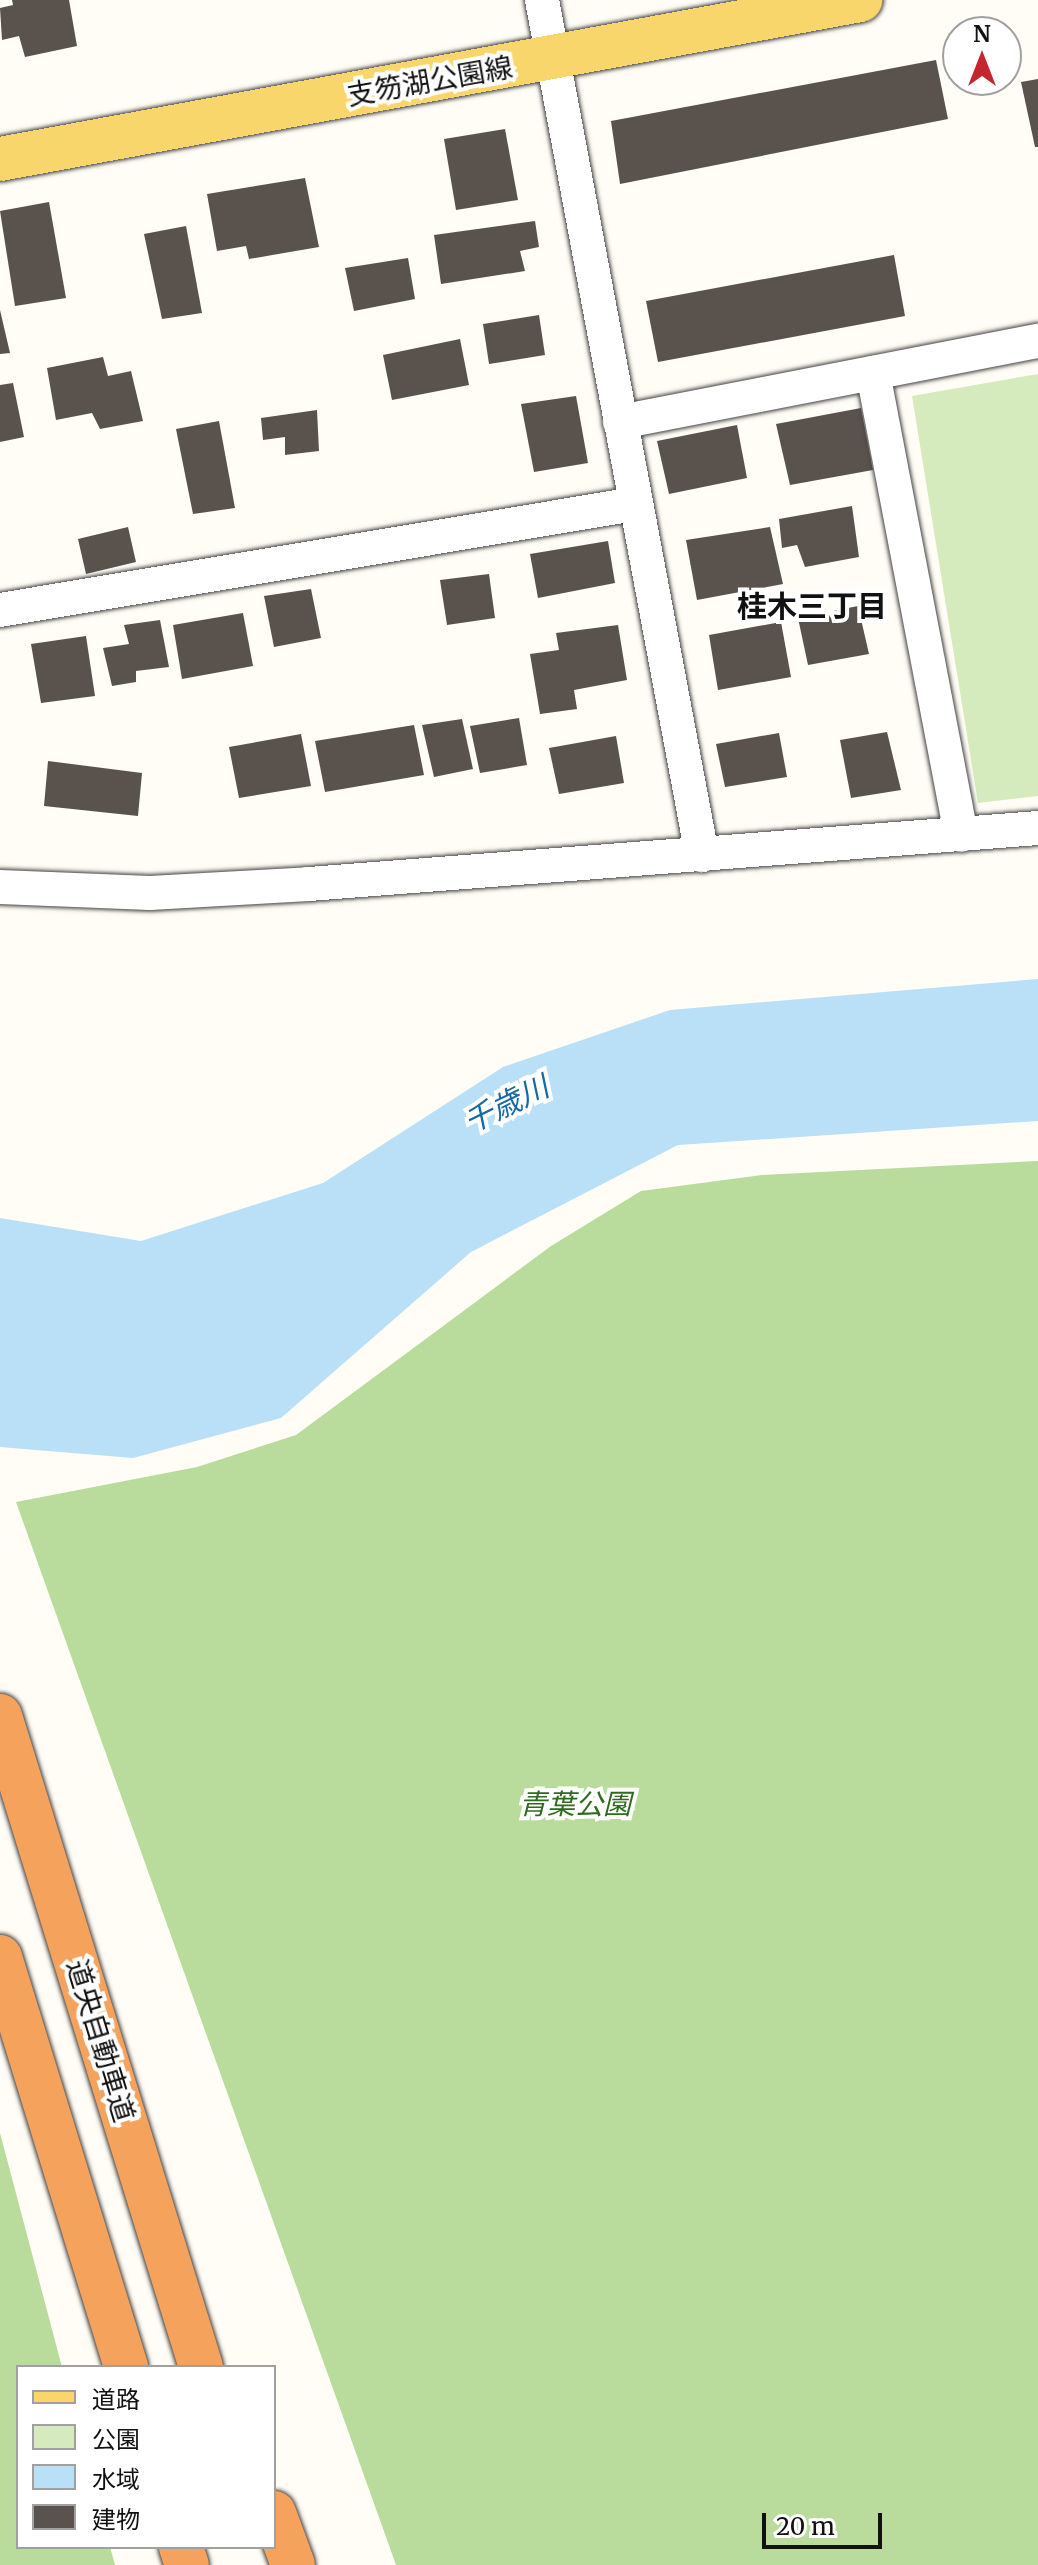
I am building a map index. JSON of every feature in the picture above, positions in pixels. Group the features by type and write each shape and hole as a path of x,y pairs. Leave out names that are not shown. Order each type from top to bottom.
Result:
{"highway":[{"name":"道央自動車道","path":"0,1716 200,2365"},
{"path":"0,1957 125,2365"},
{"path":"102,2043 220,2365"},
{"path":"276,2518 293,2565"}],"main road":[{"name":"支笏湖公園線","path":"0,159 551,60 860,0"}],"street":[{"path":"542,0 702,855"},
{"path":"620,422 1038,341"},
{"path":"873,373 961,835"},
{"path":"0,610 635,504"},
{"path":"0,887 150,893 1038,828"}],"green space":[{"path":"1038,374 1038,796 978,803 912,396"},
{"name":"青葉公園","path":"1038,1161 1038,2565 396,2565 16,1502 197,1467 296,1435 551,1246 641,1191 762,1175"},
{"path":"0,2133 61,2365 16,2365 16,2549 111,2549 115,2565 0,2565"}],"water":[{"name":"千歳川","path":"1038,979 1038,1121 678,1145 471,1252 281,1418 133,1458 0,1447 0,1218 141,1241 323,1183 503,1067 670,1010"}],"building":[{"path":"12,0 69,0 77,46 25,57 19,36 2,40 0,8 13,5"},
{"path":"936,60 948,119 620,184 611,121"},
{"path":"1038,79 1038,147 1035,147 1022,82"},
{"path":"505,129 518,200 456,210 444,139"},
{"path":"305,178 319,247 249,259 246,246 217,251 207,194"},
{"path":"49,202 66,298 15,306 0,211"},
{"path":"535,221 539,247 520,251 525,271 441,284 434,235"},
{"path":"186,226 202,313 162,319 144,234"},
{"path":"894,255 905,316 658,362 646,301"},
{"path":"408,258 415,299 354,311 345,268"},
{"path":"0,310 10,353 0,354"},
{"path":"539,315 545,355 489,364 483,324"},
{"path":"460,339 469,385 392,400 383,355"},
{"path":"103,357 108,376 131,371 143,421 100,429 92,413 56,420 47,368"},
{"path":"13,383 24,437 0,442 0,385"},
{"path":"576,396 588,463 534,472 521,404"},
{"path":"861,408 873,470 790,485 776,424"},
{"path":"317,410 319,451 285,455 285,437 263,440 261,418"},
{"path":"219,421 235,508 193,514 176,429"},
{"path":"737,425 747,478 669,494 657,441"},
{"path":"852,506 859,557 805,567 797,545 782,548 779,519"},
{"path":"128,527 136,562 86,574 78,539"},
{"path":"770,527 783,584 697,600 686,540"},
{"path":"608,541 615,583 538,598 530,554"},
{"path":"489,574 495,618 447,625 440,580"},
{"path":"311,589 321,638 274,647 264,596"},
{"path":"858,606 869,654 808,665 798,618"},
{"path":"243,613 253,666 182,679 173,625"},
{"path":"160,620 169,667 136,671 136,682 112,686 103,648 129,644 124,625"},
{"path":"781,622 791,677 718,690 709,635"},
{"path":"618,625 627,680 574,690 577,709 540,714 530,654 559,650 556,633"},
{"path":"86,636 95,696 41,703 31,644"},
{"path":"519,718 527,765 480,773 470,726"},
{"path":"462,719 473,769 434,777 422,725"},
{"path":"414,725 424,775 325,792 315,741"},
{"path":"887,732 901,790 851,798 840,740"},
{"path":"779,733 787,777 725,787 716,744"},
{"path":"301,734 311,786 239,798 229,747"},
{"path":"616,736 624,783 559,794 549,748"},
{"path":"48,761 142,773 138,816 44,806"}],"district":[{"name":"桂木三丁目","path":"812,606"}]}
